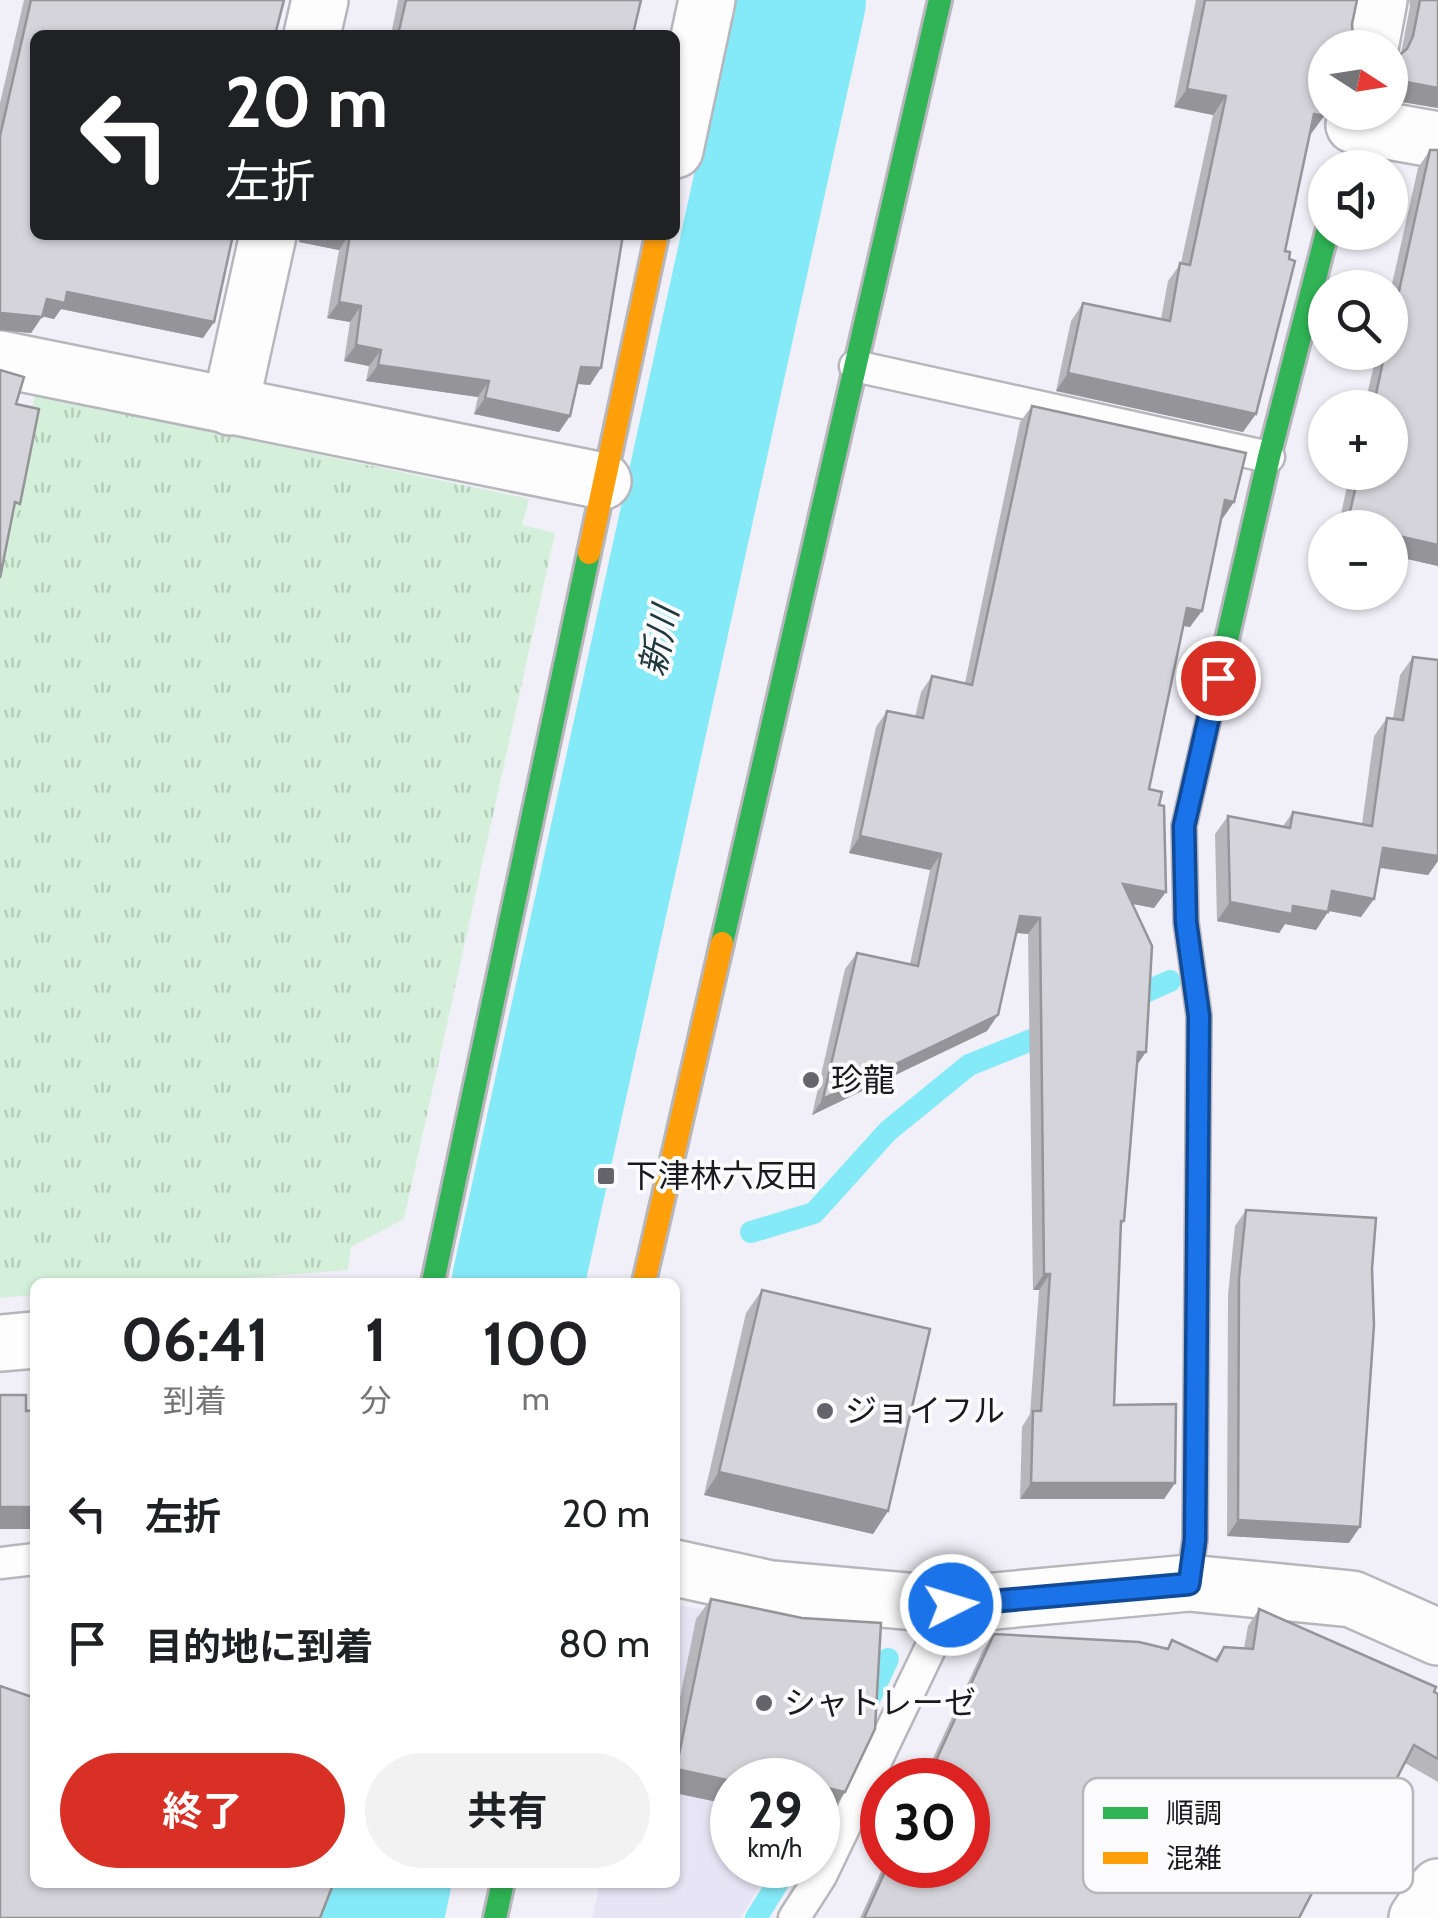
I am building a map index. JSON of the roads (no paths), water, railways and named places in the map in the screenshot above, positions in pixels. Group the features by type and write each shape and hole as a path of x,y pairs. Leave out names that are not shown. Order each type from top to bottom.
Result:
{"street":[{"path":"313,30 320,0"},
{"path":"680,127 708,0"},
{"path":"645,1278 940,0"},
{"path":"1373,30 1379,0"},
{"path":"1352,135 1438,140"},
{"path":"230,406 267,240"},
{"path":"434,1278 656,240"},
{"path":"1189,1584 1195,1540 1199,1016 1186,922 1184,826 1269,457 1322,250"},
{"path":"0,359 604,481"},
{"path":"0,1342 30,1340"},
{"path":"680,1569 771,1589 951,1605 1189,1584 1352,1598 1438,1637"},
{"path":"1417,1918 1438,1887"},
{"path":"495,1918 502,1888"}],"lane":[{"path":"855,366 1269,457"},
{"path":"0,1562 30,1559"},
{"path":"794,1918 821,1876 951,1605"}],"waterway":[{"name":"新川","path":"519,1278 800,0"},
{"path":"1123,1002 1170,981"},
{"path":"751,1232 814,1213 888,1131 969,1065 1056,1030"},
{"path":"866,1706 888,1659"},
{"name":"新川","path":"377,1918 384,1888"},
{"path":"756,1918 775,1888"}],"place":[{"name":"珍龍","path":"811,1080"},
{"name":"下津林六反田","path":"606,1176"},
{"name":"ジョイフル","path":"825,1411"},
{"name":"シャトレーゼ","path":"764,1703"}]}
